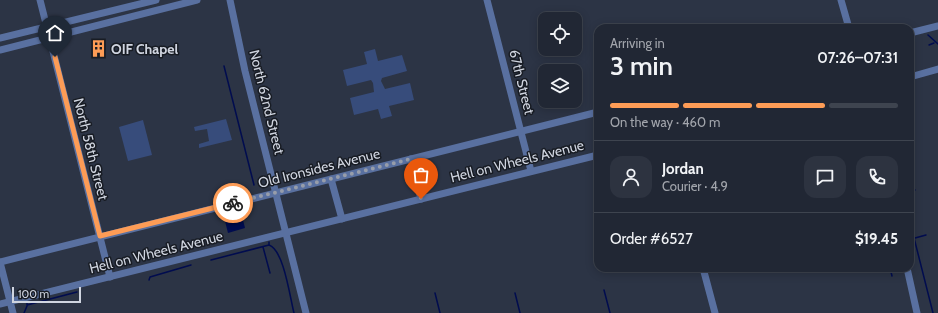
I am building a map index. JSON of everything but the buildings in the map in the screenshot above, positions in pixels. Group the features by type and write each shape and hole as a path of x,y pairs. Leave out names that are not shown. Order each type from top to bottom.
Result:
{"street":[{"name":"North 58th Street","path":"40,0 110,277"},
{"path":"0,38 156,0"},
{"path":"0,50 197,0"},
{"name":"North 62nd Street","path":"230,0 245,71 306,313"},
{"name":"67th Street","path":"487,0 531,171"},
{"path":"841,0 848,24"},
{"path":"914,32 938,26"},
{"path":"914,76 938,69"},
{"name":"Old Ironsides Avenue","path":"0,262 594,113"},
{"name":"Hell on Wheels Avenue","path":"0,304 594,155"},
{"path":"411,159 421,199"},
{"path":"331,179 342,218"},
{"path":"0,262 14,313"},
{"path":"704,272 714,313"},
{"path":"908,272 918,313"}],"shaded area":[{"path":"375,49 378,61 402,55 407,71 382,78 381,81 385,89 410,83 414,100 389,106 392,116 381,119 378,109 354,115 350,98 374,92 373,83 371,80 347,86 343,70 367,64 364,52"},
{"path":"226,119 232,140 199,148 199,144 209,141 207,129 195,131 194,127"},
{"path":"143,120 152,155 128,161 119,127"},
{"path":"242,216 245,228 228,233 225,221"}],"waterway":[{"path":"928,35 938,44"},
{"path":"929,45 934,43"},
{"path":"224,66 254,185"},
{"path":"915,238 926,235"},
{"path":"914,238 933,313"},
{"path":"211,260 269,245 269,242"},
{"path":"269,245 279,256 286,275 294,313"},
{"path":"263,247 270,273"},
{"path":"149,280 150,277 191,265"},
{"path":"891,272 892,276"},
{"path":"604,290 610,313"},
{"path":"27,303 27,305 77,292"},
{"path":"435,293 440,313"},
{"path":"515,293 520,313"},
{"path":"24,313 27,306"}],"way so far":[{"path":"233,203 411,159 421,199"}],"place":[{"name":"OIF Chapel","path":"98,49"}],"route":[{"path":"55,57 100,236 233,203"}]}
